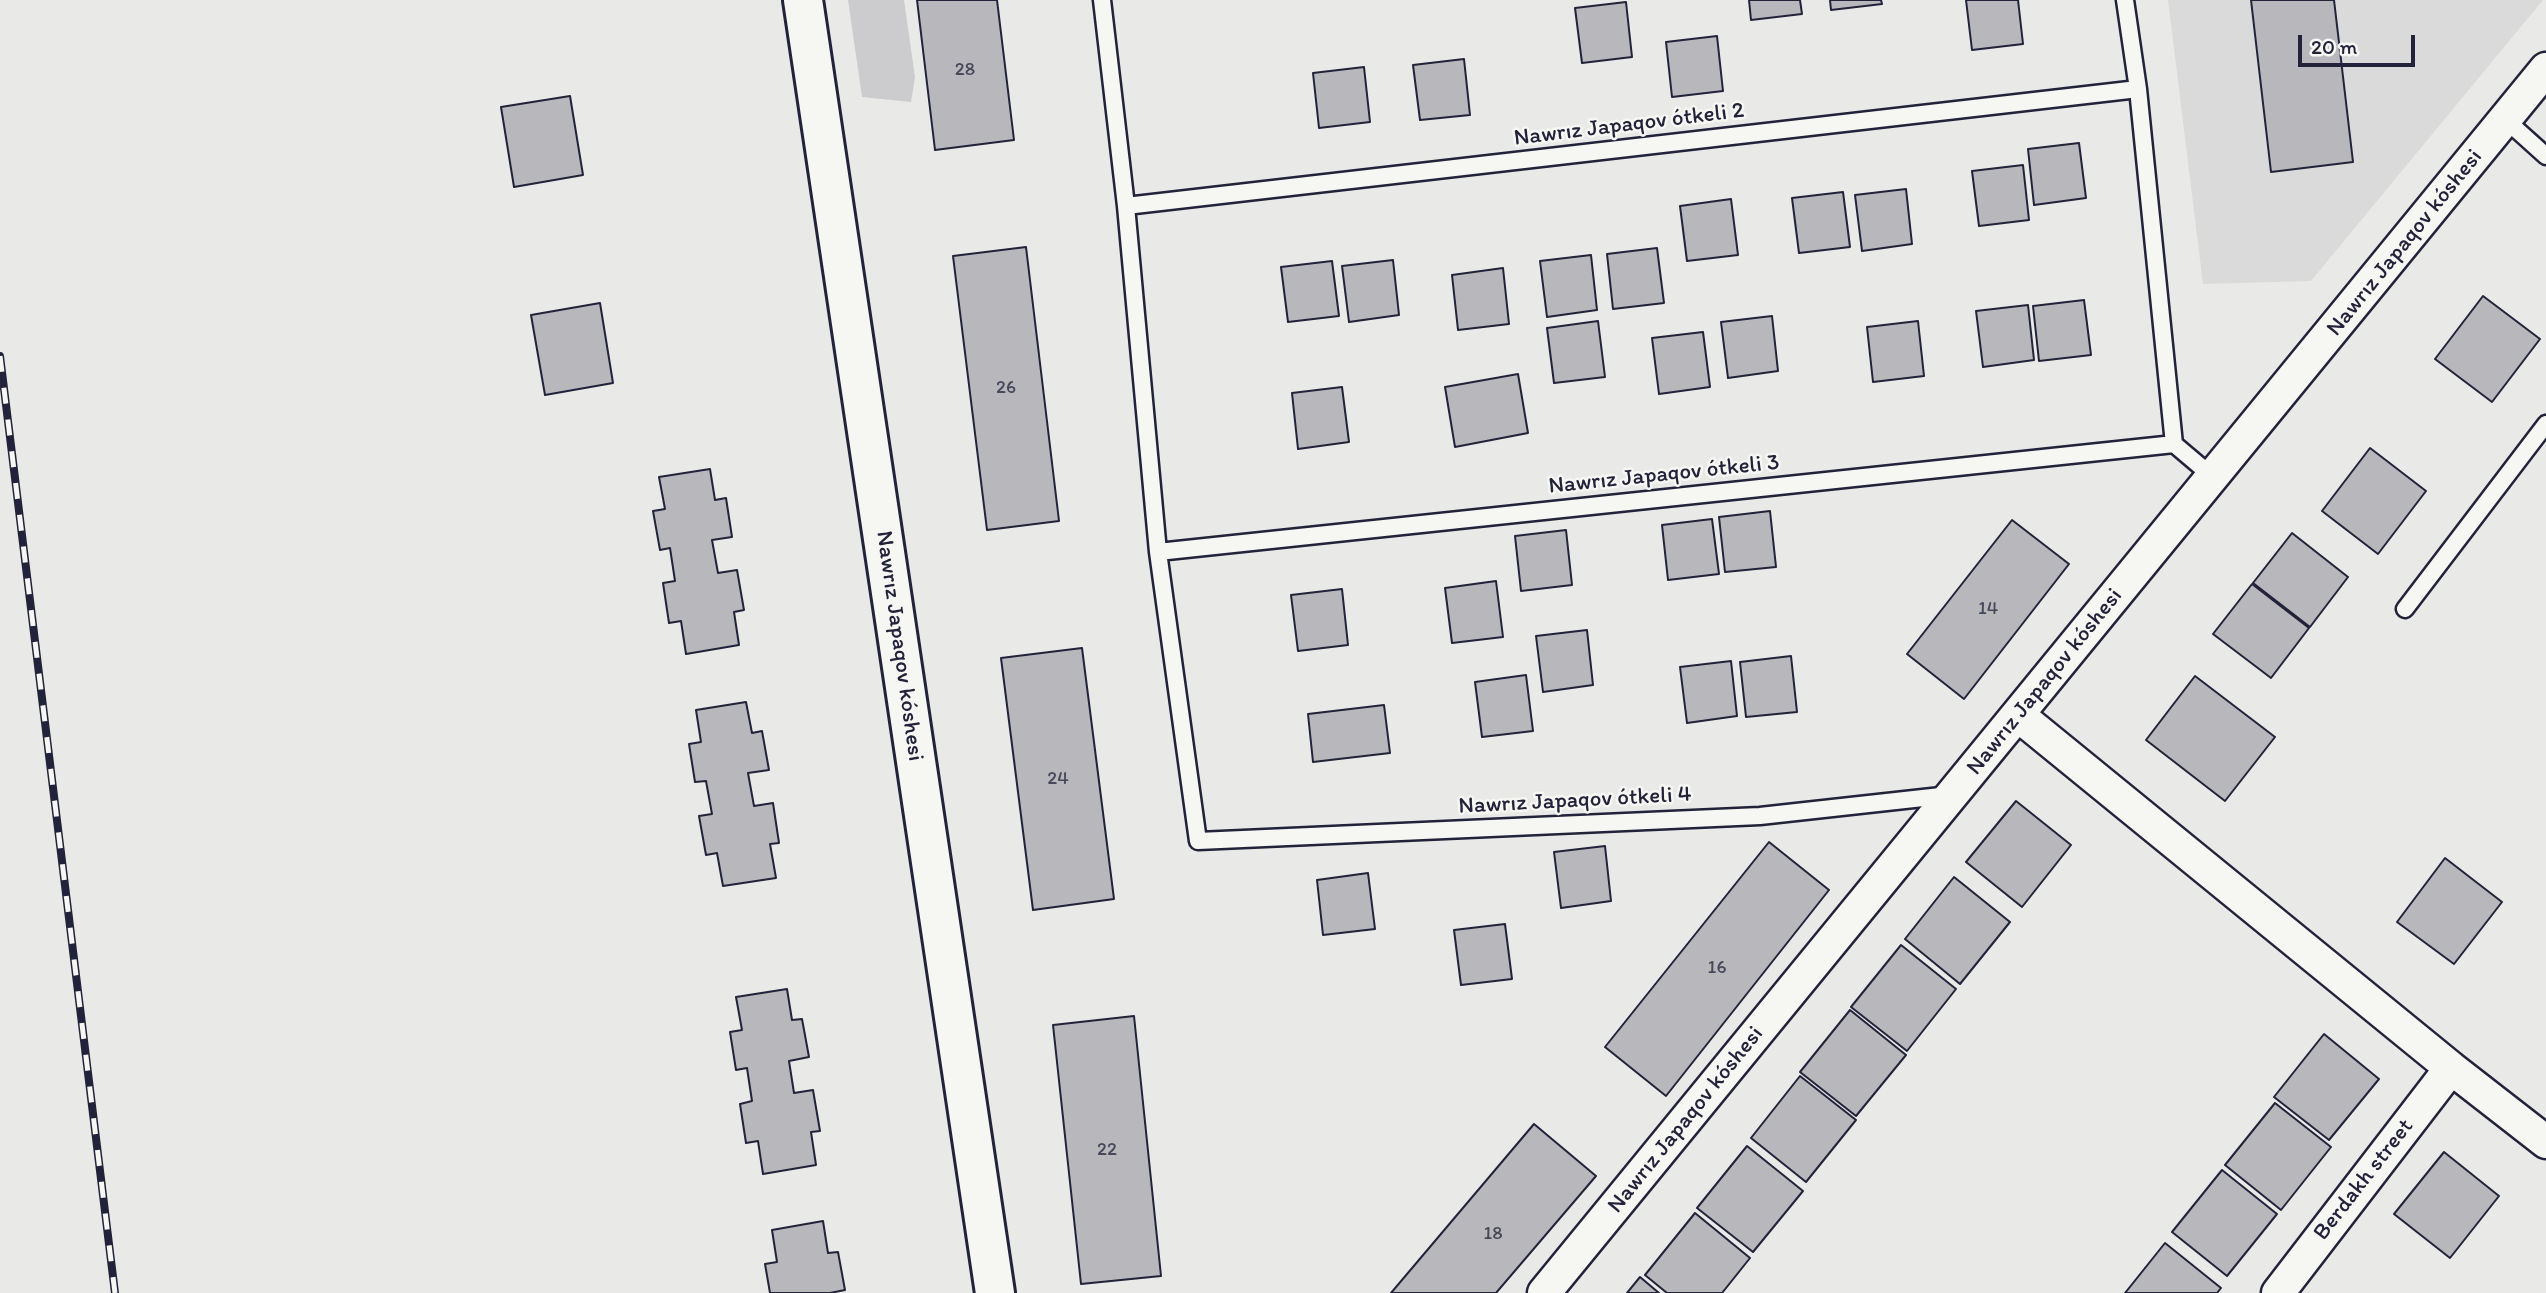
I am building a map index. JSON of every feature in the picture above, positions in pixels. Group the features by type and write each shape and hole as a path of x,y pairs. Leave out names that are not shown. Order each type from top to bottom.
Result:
{"street":[{"name":"Nawrız Japaqov kóshesi","path":"803,0 995,1293"},
{"name":"Nawrız Japaqov kóshesi","path":"1544,1293 2546,69"},
{"path":"2018,715 2451,1068 2546,1142"},
{"name":"Berdakh street","path":"2278,1293 2451,1068"}],"lane":[{"path":"1102,0 1126,206 1158,552"},
{"path":"2125,0 2138,89 2174,444 2213,477"},
{"name":"Nawrız Japaqov ótkeli 2","path":"1126,206 2138,89"},
{"path":"2506,120 2546,156"},
{"path":"2405,609 2546,424"},
{"name":"Nawrız Japaqov ótkeli 3","path":"1158,552 2174,444"},
{"name":"Nawrız Japaqov ótkeli 4","path":"1158,552 1198,841 1760,816 1953,794"}],"shaded area":[{"path":"848,0 904,0 915,77 911,102 862,97"},
{"path":"2168,0 2543,0 2311,281 2203,284"}],"building":[{"path":"917,0 997,0 1014,140 935,150"},
{"path":"1749,0 1800,0 1802,14 1751,20"},
{"path":"1830,0 1881,0 1882,4 1831,10"},
{"path":"1966,0 2018,0 2023,44 1972,50"},
{"path":"2251,0 2334,0 2353,162 2271,172"},
{"path":"1626,2 1632,57 1582,63 1575,8"},
{"path":"1717,36 1723,91 1672,97 1666,42"},
{"path":"1464,59 1470,115 1420,120 1413,65"},
{"path":"1364,67 1370,122 1319,128 1313,73"},
{"path":"570,96 583,175 514,187 501,107"},
{"path":"2079,143 2086,198 2034,205 2028,149"},
{"path":"2023,165 2029,220 1979,226 1972,171"},
{"path":"1906,189 1912,244 1862,251 1855,195"},
{"path":"1843,192 1850,247 1799,253 1792,198"},
{"path":"1731,199 1738,255 1687,261 1680,206"},
{"path":"1026,247 1059,521 987,530 953,256"},
{"path":"1657,248 1664,303 1613,309 1607,254"},
{"path":"1591,255 1597,310 1547,317 1540,261"},
{"path":"1393,260 1399,315 1349,322 1342,266"},
{"path":"1332,261 1339,316 1288,322 1281,267"},
{"path":"1503,268 1509,324 1458,330 1452,275"},
{"path":"2483,296 2540,339 2492,402 2435,359"},
{"path":"2084,300 2091,355 2039,361 2033,306"},
{"path":"600,303 613,383 545,395 531,315"},
{"path":"2028,305 2034,360 1983,367 1976,311"},
{"path":"1772,316 1778,371 1728,378 1721,322"},
{"path":"1598,321 1605,377 1554,383 1547,328"},
{"path":"1918,321 1924,376 1873,382 1867,327"},
{"path":"1703,332 1710,387 1659,394 1652,338"},
{"path":"1518,374 1528,433 1455,447 1445,387"},
{"path":"1342,387 1349,442 1298,449 1292,393"},
{"path":"2370,448 2426,491 2378,554 2322,511"},
{"path":"710,469 715,500 726,498 732,537 712,540 718,573 737,570 744,610 734,612 739,645 686,654 681,621 669,623 663,583 675,581 670,548 660,550 653,511 665,509 659,477"},
{"path":"1770,511 1776,567 1725,572 1719,517"},
{"path":"1712,519 1719,574 1668,580 1662,525"},
{"path":"2012,520 2069,564 1964,699 1907,654"},
{"path":"1566,530 1572,585 1521,591 1515,536"},
{"path":"2292,533 2348,577 2310,627 2253,583"},
{"path":"1496,581 1503,637 1452,643 1445,588"},
{"path":"2252,584 2309,628 2271,678 2213,634"},
{"path":"1342,589 1348,645 1298,651 1291,595"},
{"path":"1587,630 1593,685 1543,692 1536,636"},
{"path":"1082,648 1114,899 1033,910 1001,658"},
{"path":"1791,656 1797,712 1746,717 1740,662"},
{"path":"1731,661 1737,716 1687,723 1680,667"},
{"path":"1526,675 1533,731 1482,737 1475,682"},
{"path":"2195,676 2275,737 2225,801 2146,740"},
{"path":"746,702 752,733 762,731 769,770 748,773 754,806 773,803 779,843 770,844 776,878 723,886 717,853 706,855 699,816 712,814 706,781 695,782 689,744 701,742 696,710"},
{"path":"1384,705 1390,753 1313,762 1308,714"},
{"path":"2016,801 2071,845 2022,907 1966,862"},
{"path":"1769,842 1829,890 1666,1096 1605,1047"},
{"path":"1605,846 1611,901 1561,908 1554,852"},
{"path":"2445,858 2502,902 2454,964 2397,922"},
{"path":"1368,873 1375,929 1323,935 1317,880"},
{"path":"1954,877 2010,922 1960,984 1905,939"},
{"path":"1505,924 1512,979 1461,985 1454,930"},
{"path":"1901,945 1956,989 1907,1051 1851,1007"},
{"path":"787,989 792,1020 802,1019 809,1057 789,1061 794,1093 813,1090 820,1131 811,1132 816,1165 763,1174 758,1141 746,1143 740,1104 752,1101 747,1068 736,1070 730,1032 742,1030 736,997"},
{"path":"1850,1010 1906,1055 1856,1116 1800,1072"},
{"path":"1134,1016 1161,1276 1081,1284 1053,1025"},
{"path":"2324,1034 2379,1079 2329,1140 2274,1097"},
{"path":"1800,1076 1856,1120 1806,1182 1751,1138"},
{"path":"2275,1103 2331,1147 2281,1210 2225,1165"},
{"path":"1534,1124 1596,1176 1496,1293 1391,1293"},
{"path":"1747,1146 1803,1191 1753,1252 1697,1208"},
{"path":"2444,1152 2499,1196 2450,1258 2394,1214"},
{"path":"2222,1170 2277,1214 2227,1276 2172,1232"},
{"path":"1695,1213 1750,1258 1722,1293 1667,1293 1645,1275"},
{"path":"823,1221 828,1253 838,1252 845,1290 830,1293 770,1293 765,1264 777,1262 772,1230"},
{"path":"2165,1243 2221,1288 2217,1293 2125,1293"},
{"path":"1640,1277 1659,1293 1627,1293"}],"railway":[{"path":"0,356 115,1293"}]}
